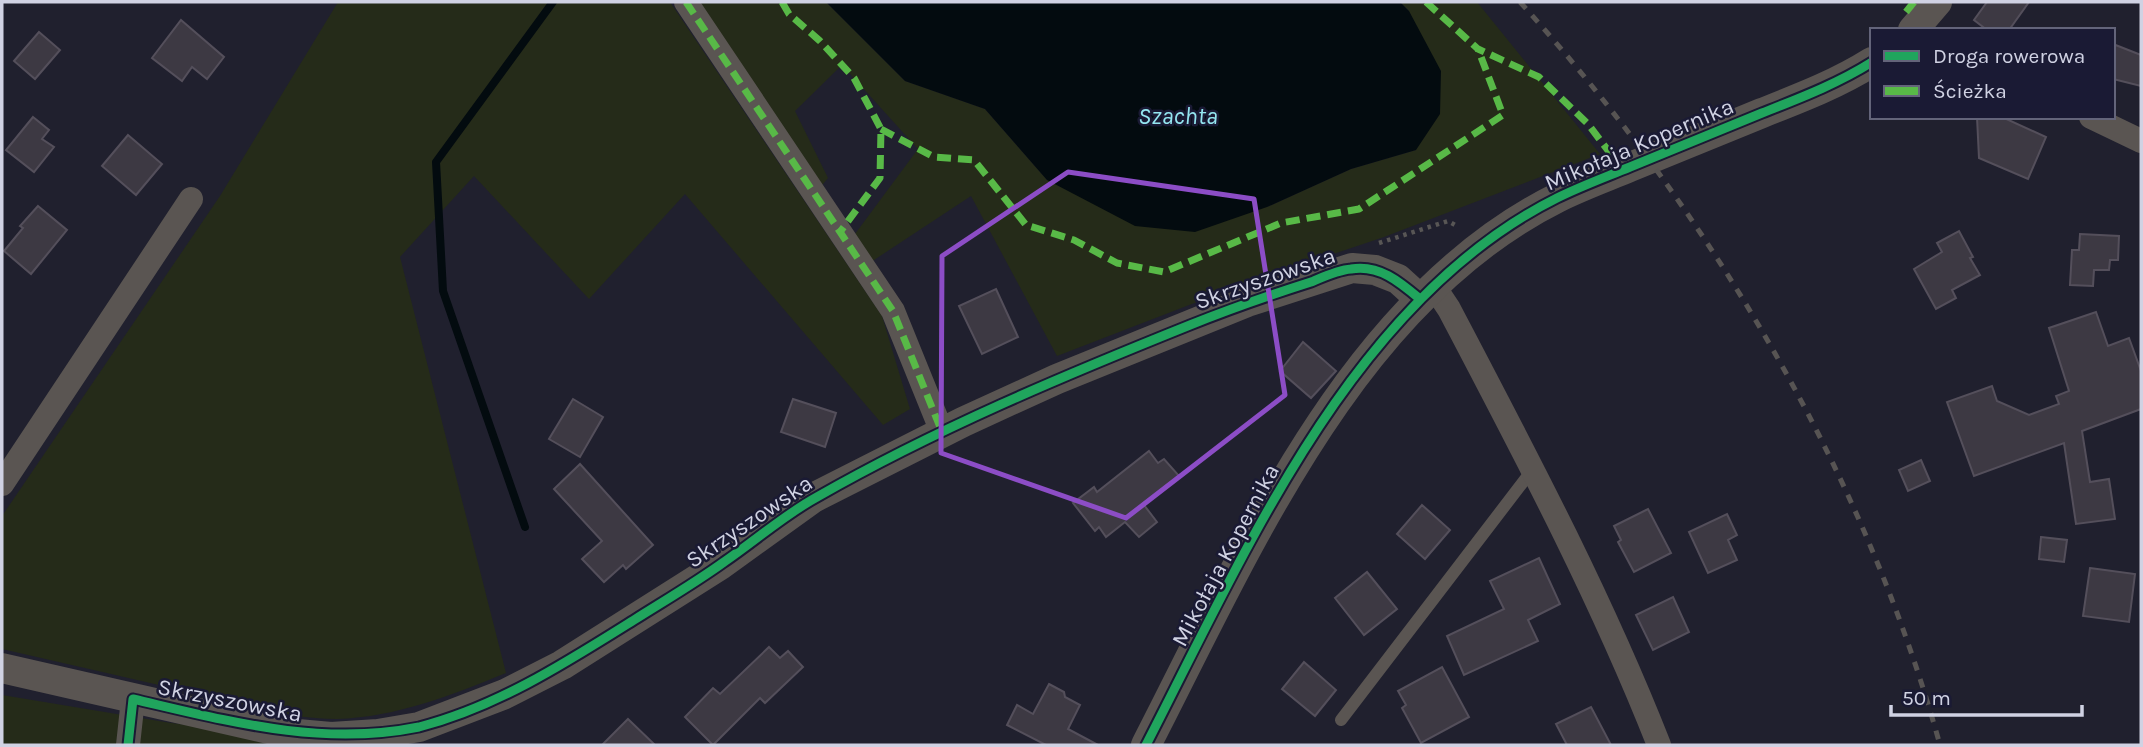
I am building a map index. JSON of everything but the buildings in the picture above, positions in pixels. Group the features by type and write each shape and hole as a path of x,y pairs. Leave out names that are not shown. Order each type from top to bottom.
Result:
{"street":[{"path":"686,2 893,311 942,432"},
{"path":"1918,28 1937,2"},
{"name":"Mikołaja Kopernika","path":"1146,745 1255,534 1303,451 1384,341 1426,292 1487,240 1558,197 1816,91 1870,63"},
{"path":"2095,119 2141,141"},
{"path":"2,484 191,199"},
{"name":"Skrzyszowska","path":"2,668 286,733 331,737 378,734 419,727 505,694 562,665 720,565 813,498 942,432 1057,379 1236,307 1352,268 1375,270 1426,292"},
{"path":"1426,292 1449,309 1533,468 1638,691 1659,745"},
{"name":"Skrzyszowska","path":"128,745 132,699"}],"lane":[{"path":"1341,720 1533,468"}],"path":[{"path":"1378,243 1448,221 1457,226"}],"highlighted area":[{"path":"1068,172 1254,199 1285,395 1126,518 941,453 942,256"}],"green space":[{"path":"338,2 670,2 882,316 910,409 883,425 685,194 589,299 474,176 400,257 506,673 445,697 403,709 359,717 326,719 294,716 2,649 2,516 220,196"},
{"path":"696,2 826,2 905,81 985,109 1047,180 1267,207 1351,169 1416,150 1409,11 1400,2 1477,2 1600,154 1384,237 1241,285 1057,356 971,196 871,262 852,238 918,149 842,65 795,111 828,178 819,189"},
{"path":"2,695 171,723 356,745 2,745"}],"water":[{"name":"Szachta","path":"826,2 1400,2 1409,11 1441,71 1440,114 1416,150 1351,169 1267,207 1195,232 1135,226 1047,180 985,109 905,81"}],"waterway":[{"path":"525,527 443,291 436,162 553,2"}],"railway":[{"path":"1520,2 1589,83 1655,168 1716,257 1773,350 1824,445 1869,543 1908,643 1940,745"}],"marked path":[{"path":"686,2 893,311 942,432"},
{"path":"782,2 789,14 820,41 854,78 881,129 880,178 840,232"},
{"path":"1426,2 1478,49 1539,77 1588,124 1613,157"},
{"path":"1906,12 1914,2"},
{"path":"881,129 934,157 974,160 1026,225 1074,240 1117,263 1164,272 1281,223 1359,209 1503,115 1478,49"}],"cycle path":[{"path":"1146,745 1266,514 1312,437 1363,365 1420,299 1485,243 1557,198 1818,90 1870,63"},
{"path":"128,745 133,699 239,723 310,733 382,732 419,727 448,718 531,682 583,652 702,577 817,497 954,426 1048,384 1205,319 1341,271 1361,268 1380,272 1420,299"}]}
